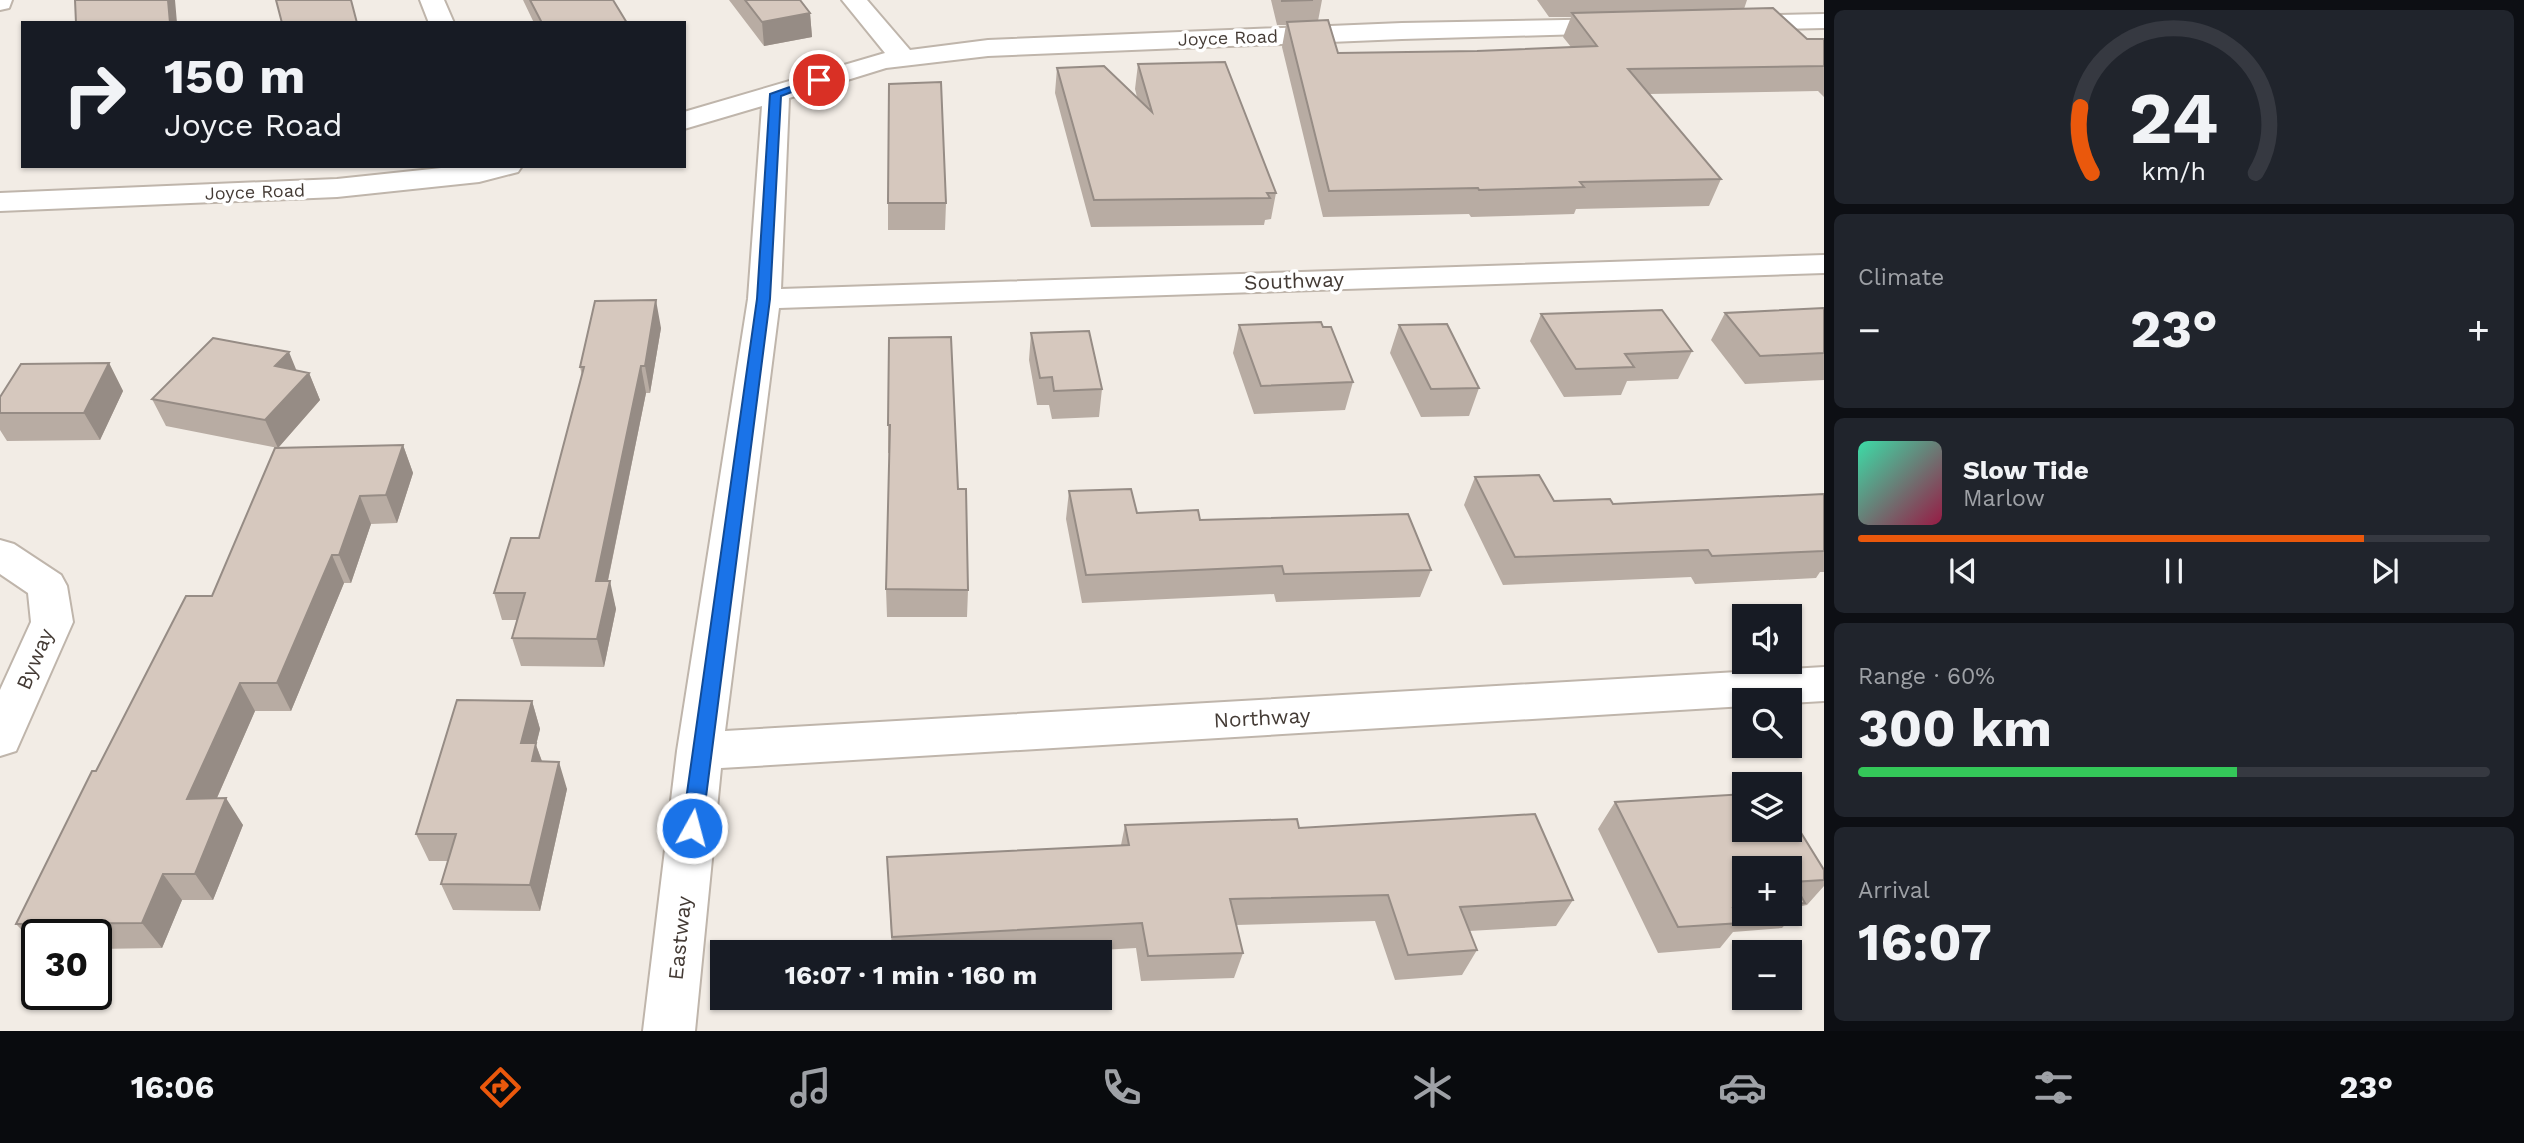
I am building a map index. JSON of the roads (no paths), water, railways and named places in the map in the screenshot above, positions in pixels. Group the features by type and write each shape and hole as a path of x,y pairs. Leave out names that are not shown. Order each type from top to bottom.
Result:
{"street":[{"path":"432,0 441,21"},
{"path":"854,0 903,58"},
{"path":"1789,0 1816,21"},
{"name":"Joyce Road","path":"686,120 883,61 988,48 1398,21 1640,25"},
{"path":"1710,23 1816,21"},
{"name":"Eastway","path":"669,1031 700,751 764,299 776,94"},
{"name":"Joyce Road","path":"0,202 337,188 479,173 498,168"},
{"name":"Southway","path":"764,299 1824,264"},
{"name":"Byway","path":"0,738 52,622 47,586 2,555"},
{"name":"Northway","path":"700,751 1824,684"}]}
